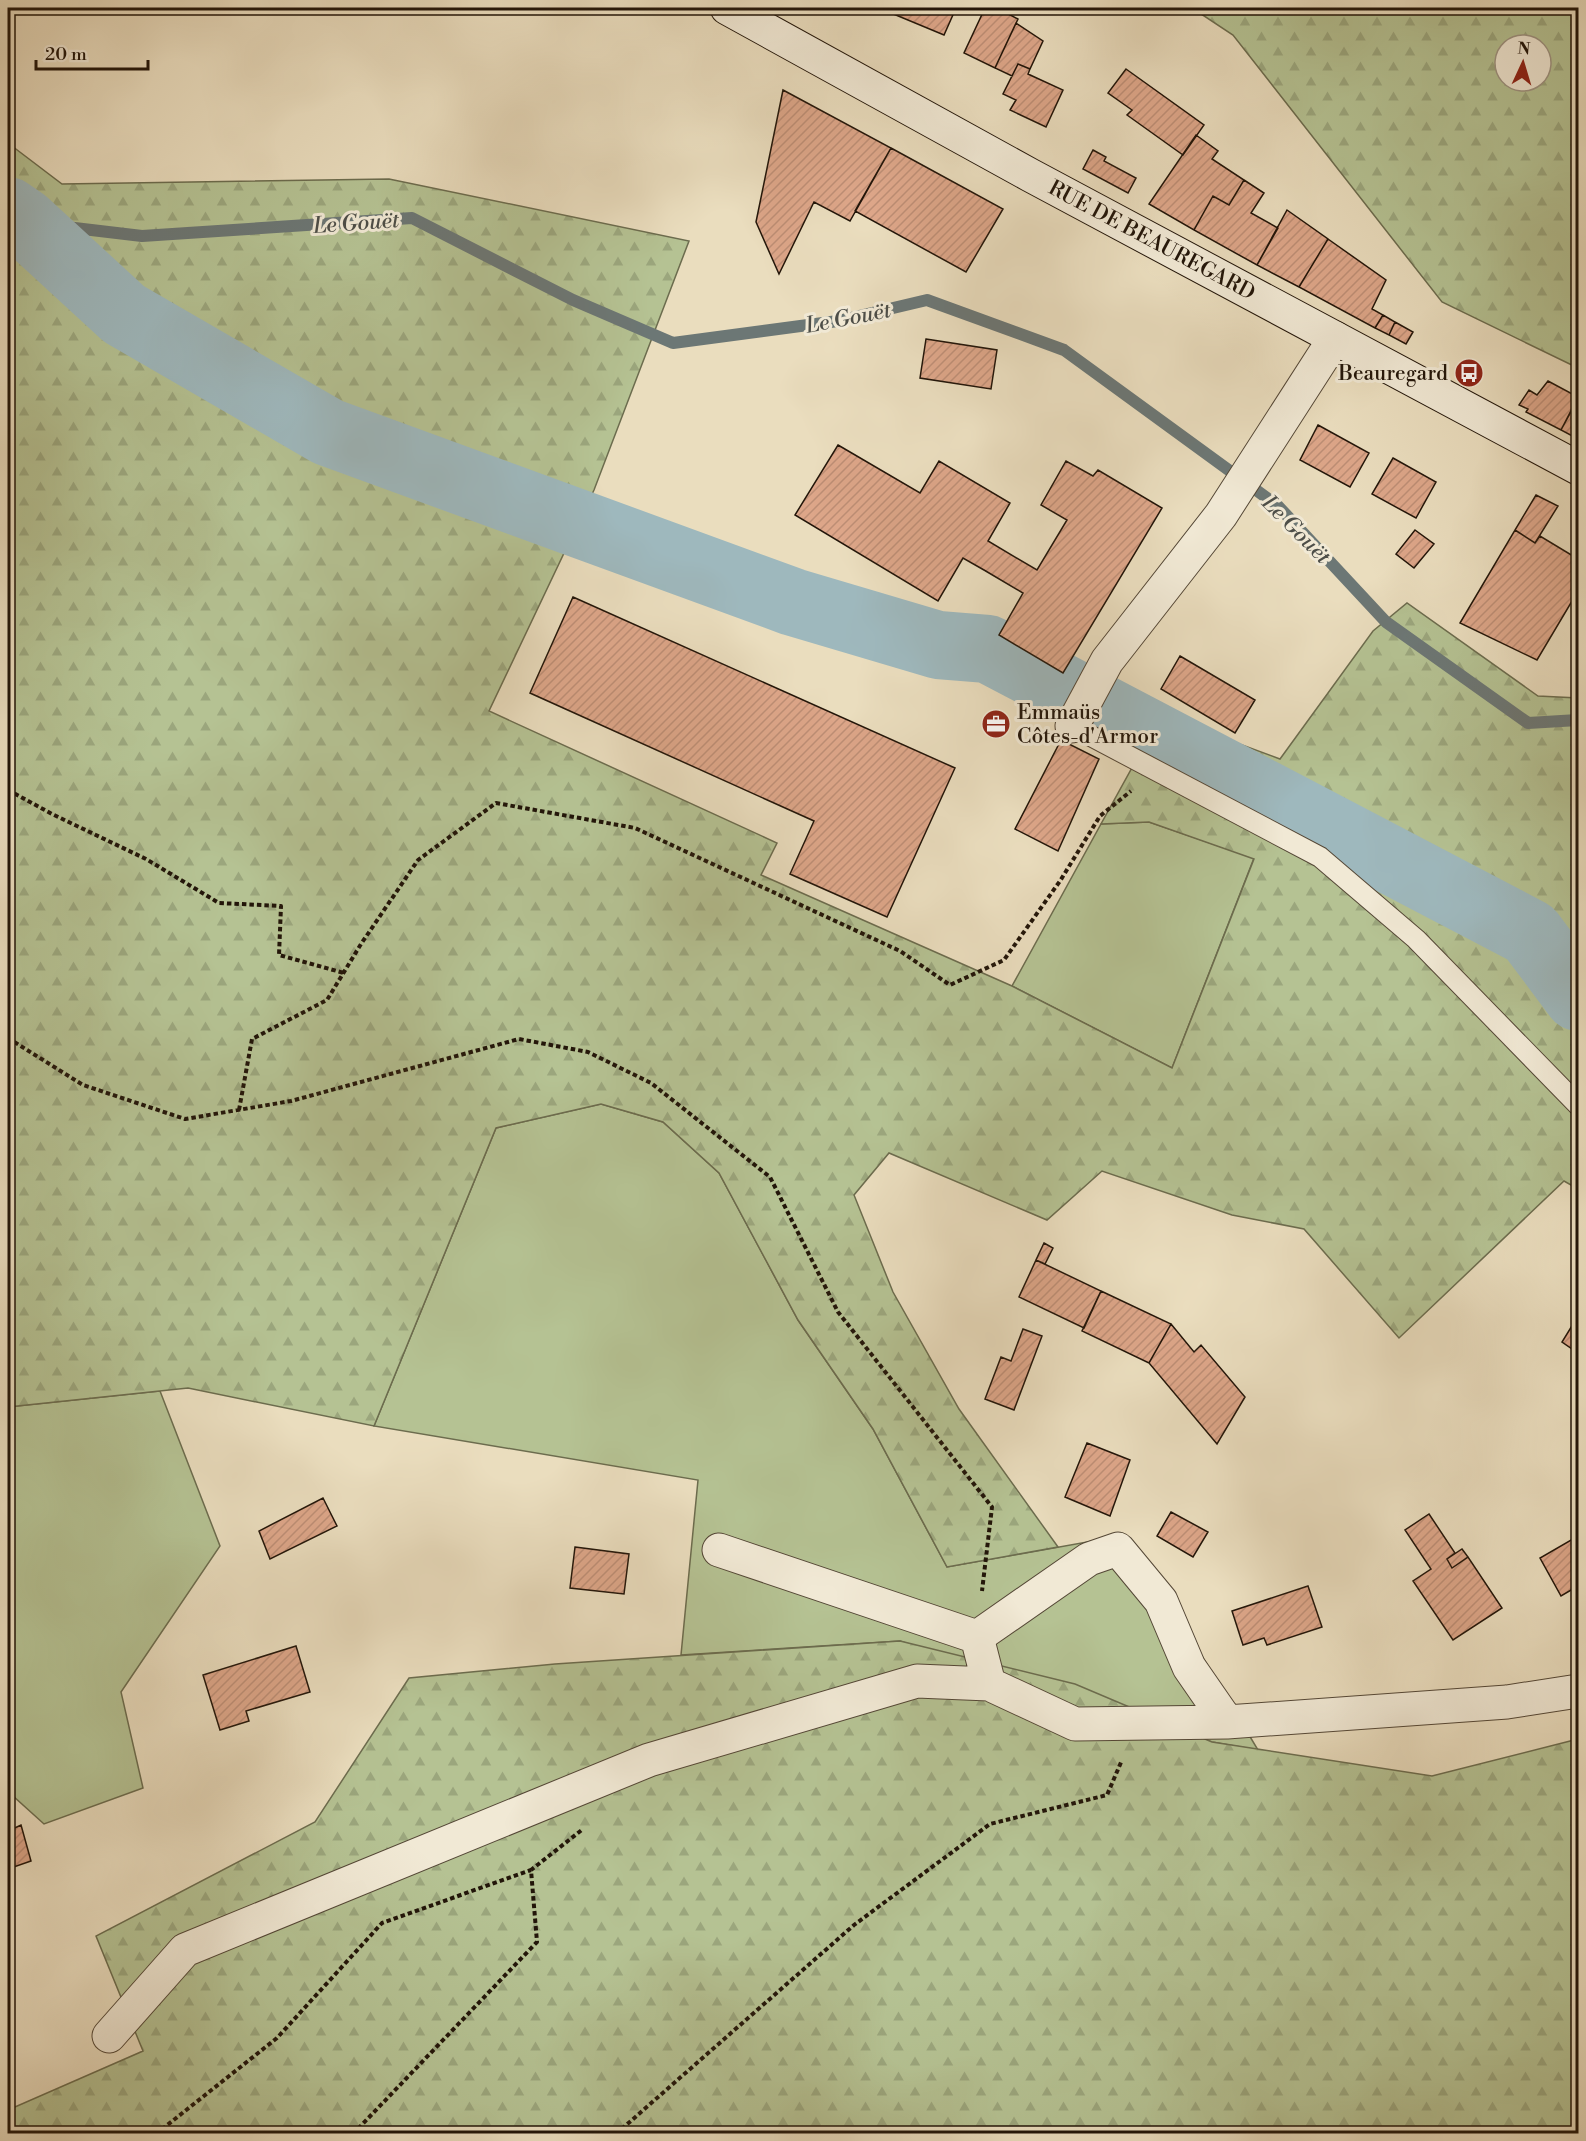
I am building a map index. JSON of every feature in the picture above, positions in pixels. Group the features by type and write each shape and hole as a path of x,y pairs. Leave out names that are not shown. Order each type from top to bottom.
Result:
{"street":[{"name":"RUE DE BEAUREGARD","path":"727,8 1030,175 1578,468"},
{"path":"1072,726 1107,661 1221,515 1335,338"},
{"path":"977,1637 1089,1559 1118,1549 1161,1601 1189,1667 1227,1722"},
{"path":"719,1550 977,1637"},
{"path":"977,1637 989,1684"},
{"path":"109,2036 185,1950 649,1760 917,1681 989,1684 1075,1724 1227,1722 1507,1702 1578,1691"}],"lane":[{"path":"1072,726 1320,857 1416,939 1578,1105"}],"path":[{"path":"239,1110 252,1039 327,1000 418,860 496,803 635,828 900,951 950,985 1004,960 1060,881 1100,816 1156,770"},
{"path":"8,790 146,859 219,903 281,906 279,955 344,973"},
{"path":"8,1038 83,1085 185,1119 291,1101 519,1039 588,1052 651,1083 770,1177 838,1312 992,1507 977,1637"},
{"path":"616,2133 854,1925 990,1824 1107,1795 1138,1723"},
{"path":"156,2133 276,2038 382,1923 531,1870 587,1825"},
{"path":"352,2133 537,1942 531,1870"}],"green space":[{"path":"1192,8 1578,8 1578,368 1442,302 1233,35"},
{"path":"8,143 62,184 389,179 689,241 594,490 489,711 777,843 761,875 1012,986 1172,1068 1254,859 1149,822 1101,824 1161,715 1280,759 1373,631 1407,603 1538,696 1578,698 1578,1189 1564,1181 1399,1338 1304,1229 1232,1215 1102,1171 1047,1220 889,1153 854,1195 893,1292 959,1409 1058,1547 947,1567 873,1429 798,1320 719,1173 663,1122 601,1104 496,1128 374,1426 188,1388 8,1407"},
{"path":"1149,822 1254,858 1172,1068 1012,986 1101,824"},
{"path":"601,1104 663,1122 719,1173 798,1320 873,1429 947,1567 1126,1535 1184,1626 1258,1750 1212,1742 900,1641 681,1655 698,1480 374,1426 496,1128"},
{"path":"160,1391 220,1546 121,1692 143,1788 44,1824 12,1795 8,1778 8,1407"},
{"path":"900,1641 1075,1684 1212,1742 1432,1776 1578,1739 1578,2133 8,2134 8,2110 143,2051 96,1936 315,1822 409,1678 555,1664"}],"building":[{"path":"879,8 956,8 944,35"},
{"path":"985,8 997,8 1018,19 995,68 964,53"},
{"path":"1016,23 1043,41 1030,69 1018,64 1012,76 995,68"},
{"path":"1018,64 1030,69 1028,74 1063,90 1046,127 1010,110 1016,100 1003,94"},
{"path":"1126,69 1204,125 1183,155 1127,115 1132,110 1108,93"},
{"path":"783,90 891,148 850,221 814,202 779,274 756,222"},
{"path":"1196,135 1218,151 1212,159 1244,180 1229,205 1213,196 1194,230 1149,204"},
{"path":"891,148 1003,209 966,272 855,211"},
{"path":"1093,150 1106,157 1104,161 1136,178 1128,193 1083,169"},
{"path":"1244,180 1264,193 1251,213 1278,228 1257,265 1194,230 1213,196 1229,205"},
{"path":"1287,210 1328,239 1299,287 1257,265"},
{"path":"1328,239 1386,280 1372,309 1383,315 1375,328 1299,287"},
{"path":"1383,315 1395,322 1389,335 1375,328"},
{"path":"1395,322 1413,332 1406,344 1389,335"},
{"path":"926,339 997,350 991,389 920,378"},
{"path":"1548,381 1578,397 1561,430 1526,412 1528,409 1519,405 1529,390 1537,395"},
{"path":"1578,399 1578,439 1561,430"},
{"path":"1318,425 1369,453 1350,487 1300,460"},
{"path":"838,445 920,493 939,461 1010,503 988,541 1037,570 1067,520 1041,505 1066,461 1093,476 1098,470 1162,508 1063,673 999,635 1023,593 984,570 963,558 938,601 795,515"},
{"path":"1393,458 1436,482 1416,518 1372,494"},
{"path":"1536,495 1558,506 1535,543 1515,530"},
{"path":"1415,530 1434,544 1414,568 1396,554"},
{"path":"1515,530 1535,543 1540,536 1578,559 1578,591 1537,660 1460,623"},
{"path":"573,597 955,768 887,917 790,874 814,821 530,693"},
{"path":"1180,656 1255,700 1235,733 1161,689"},
{"path":"1061,740 1099,759 1058,851 1015,829"},
{"path":"1044,1243 1053,1248 1045,1264 1036,1260"},
{"path":"1036,1260 1101,1291 1084,1328 1019,1297"},
{"path":"1101,1291 1171,1324 1149,1363 1082,1331"},
{"path":"1578,1316 1578,1353 1562,1342"},
{"path":"1171,1324 1194,1352 1201,1345 1245,1397 1217,1444 1149,1363"},
{"path":"1023,1329 1042,1336 1014,1410 985,1399 1001,1357 1011,1361"},
{"path":"1087,1443 1130,1460 1110,1516 1065,1497"},
{"path":"323,1498 337,1526 270,1559 259,1531"},
{"path":"1171,1512 1208,1532 1193,1557 1157,1536"},
{"path":"1429,1514 1455,1553 1447,1559 1452,1568 1468,1557 1502,1608 1453,1640 1413,1581 1431,1569 1405,1530"},
{"path":"1578,1536 1578,1586 1561,1596 1540,1558"},
{"path":"575,1547 629,1554 624,1594 570,1588"},
{"path":"1462,1549 1468,1557 1452,1568 1447,1559"},
{"path":"1308,1586 1322,1627 1267,1645 1264,1638 1243,1645 1232,1611"},
{"path":"296,1646 310,1692 246,1711 249,1721 220,1730 203,1675"},
{"path":"21,1825 31,1861 8,1869 8,1831"}],"waterway":[{"path":"8,211 24,222 124,314 328,432 793,602 938,645 988,649 1530,933 1578,997"},
{"name":"Le Gouët","path":"24,222 142,236 412,218 573,300 673,343 838,321 927,300 1064,350 1278,506 1386,622 1528,723 1578,720"}],"place":[{"name":"Beauregard","path":"1469,373"},
{"name":"Emmaüs Côtes-d'Armor","path":"996,724"}]}
